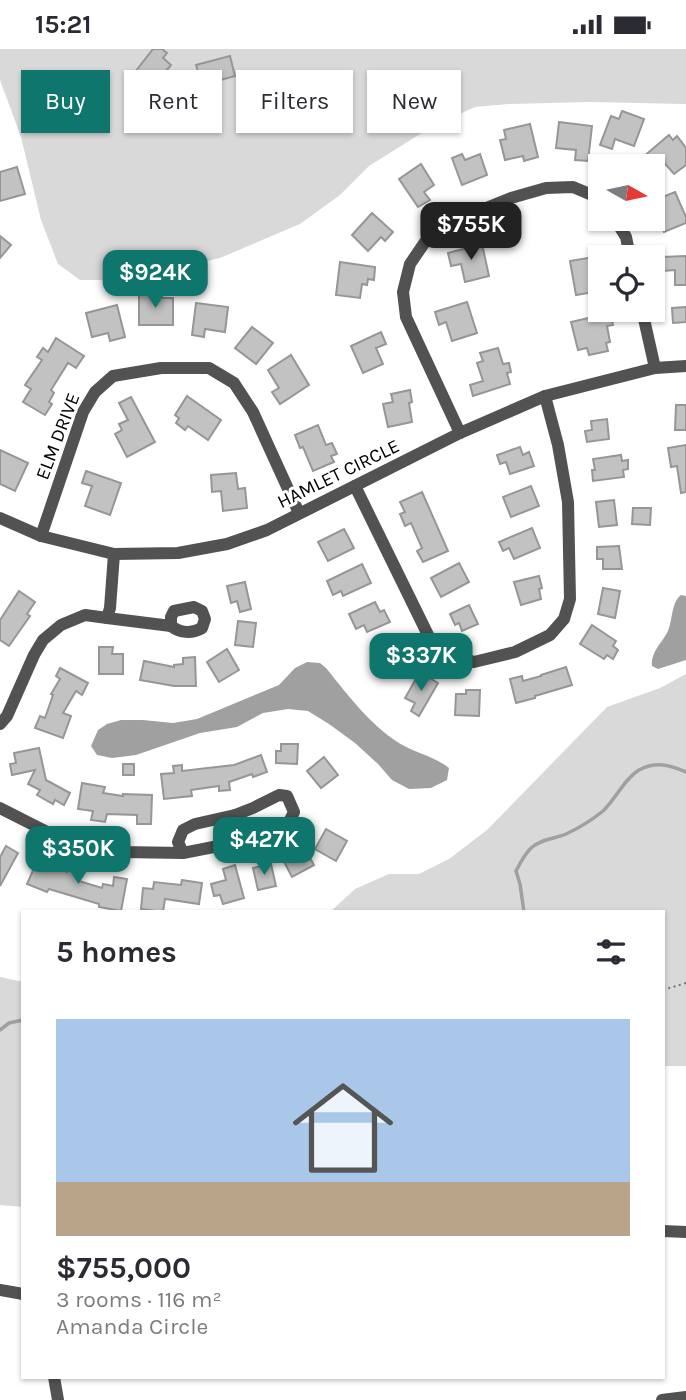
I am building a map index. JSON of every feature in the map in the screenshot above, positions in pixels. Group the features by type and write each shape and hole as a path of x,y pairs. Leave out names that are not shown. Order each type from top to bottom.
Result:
{"street":[{"path":"460,433 406,317 403,292 410,264 427,239 459,219 511,198 546,188 573,187 588,193"},
{"path":"645,322 655,368"},
{"name":"HAMLET CIRCLE","path":"0,518 41,536 114,554 178,554 227,544 267,530 460,433 545,396 655,368 686,366"},
{"name":"ELM DRIVE","path":"41,536 83,412 95,392 113,376 161,368 209,368 234,383 253,412 299,513"},
{"path":"355,486 431,641 448,654 474,662 515,652 550,635 564,619 570,599 568,502 558,445 545,396"},
{"path":"107,618 114,554"},
{"path":"0,724 7,716 34,655 43,641 61,625 85,615 171,626"},
{"path":"0,808 63,840 122,852 183,853 241,840 289,822 294,812 287,796 279,795 235,815 195,824 183,830 178,842 183,853"},
{"path":"235,815 241,840"},
{"path":"665,1231 686,1232"},
{"path":"0,1290 21,1294"},
{"path":"54,1379 58,1400"},
{"path":"662,1400 686,1397"}],"path":[{"path":"665,989 686,983"}],"shaded area":[{"path":"0,49 686,49 686,104 508,104 475,107 461,113 461,70 367,70 367,133 422,133 369,166 340,195 300,224 220,258 122,280 80,280 58,264 41,220 21,137 0,80"},
{"path":"681,595 686,596 686,660 658,669 652,666 653,656 668,631 674,607"},
{"path":"307,662 320,663 326,668 360,709 388,735 449,768 447,780 431,788 409,789 392,780 355,743 329,724 308,711 288,709 263,713 237,727 200,733 136,755 112,758 97,755 91,746 98,730 107,724 121,720 173,723 197,719 279,685 295,668"},
{"path":"686,674 686,1066 665,1066 665,910 332,910 355,889 389,874 419,874 449,859 487,830 607,707 660,688"},
{"path":"0,977 21,982 21,1207 0,1205"}],"building":[{"path":"153,49 162,49 167,53 163,58 171,65 167,70 137,70"},
{"path":"230,56 235,76 222,80 222,70 198,70 196,65"},
{"path":"622,111 644,119 634,146 615,139 612,149 600,145 611,116 619,119"},
{"path":"559,122 592,126 588,161 575,160 576,150 556,148"},
{"path":"530,124 538,157 524,161 523,156 505,160 500,140 506,139 504,130"},
{"path":"669,135 673,140 677,136 686,148 686,165 674,174 665,164 665,154 647,154"},
{"path":"462,154 465,160 480,154 487,175 462,185 452,158"},
{"path":"421,164 434,185 424,192 430,200 418,207 399,179"},
{"path":"17,167 25,194 0,201 0,172"},
{"path":"675,192 686,223 664,232 665,231 665,196"},
{"path":"372,213 393,232 385,241 381,237 368,251 352,235"},
{"path":"0,236 11,245 0,258"},
{"path":"482,244 489,276 465,282 461,264 451,266 448,253"},
{"path":"686,256 686,285 675,285 675,270 665,271 665,257"},
{"path":"588,258 588,293 576,295 570,261"},
{"path":"340,262 375,267 374,280 368,279 367,285 362,284 360,298 336,295"},
{"path":"184,280 185,295 176,295 176,281"},
{"path":"139,293 159,293 159,298 173,298 173,325 139,325"},
{"path":"467,302 477,333 452,341 446,322 439,325 435,312"},
{"path":"196,303 228,307 225,332 205,329 204,337 192,335"},
{"path":"117,305 125,337 110,341 108,333 92,337 86,313"},
{"path":"686,307 686,322 673,323 672,308"},
{"path":"588,318 588,322 612,322 613,325 607,326 610,342 606,343 608,351 589,355 587,348 578,350 571,322"},
{"path":"252,327 273,343 256,364 235,348"},
{"path":"381,332 386,344 376,348 383,364 363,373 351,346"},
{"path":"56,338 84,356 76,368 68,363 51,390 54,393 49,402 52,404 45,415 23,402 31,389 25,385 42,360 37,357 43,348 48,352"},
{"path":"498,348 503,364 509,363 511,372 507,373 510,384 473,396 470,385 483,381 477,363 483,361 480,353"},
{"path":"291,355 309,385 280,404 272,392 279,388 268,370"},
{"path":"410,390 412,422 388,427 383,404 393,402 391,394"},
{"path":"187,396 221,420 208,440 188,426 185,430 176,423 179,418 175,415"},
{"path":"131,397 155,442 127,457 115,434 122,430 119,424 128,420 119,403"},
{"path":"676,405 686,405 686,430 675,430"},
{"path":"607,419 609,439 587,442 585,431 592,430 591,421"},
{"path":"318,425 326,445 332,443 337,454 331,456 334,462 313,471 295,435"},
{"path":"686,445 686,492 681,493 677,466 671,467 668,448"},
{"path":"520,447 523,455 529,452 534,466 510,474 506,462 500,464 497,455"},
{"path":"0,450 28,463 15,491 0,484"},
{"path":"621,455 622,461 628,460 628,469 623,470 624,477 593,481 593,459"},
{"path":"86,471 121,483 110,515 85,506 92,486 82,483"},
{"path":"236,473 238,489 245,488 247,508 223,511 221,491 212,492 211,475"},
{"path":"531,486 539,506 511,517 503,497"},
{"path":"422,492 448,551 423,562 417,551 422,548 411,523 405,526 400,514 405,512 400,502"},
{"path":"614,500 617,525 599,527 596,502"},
{"path":"633,508 651,508 650,525 632,524"},
{"path":"532,528 540,548 514,559 509,548 503,551 499,542"},
{"path":"344,529 354,548 328,561 318,542"},
{"path":"619,546 622,569 603,569 603,559 597,559 597,547"},
{"path":"459,563 469,582 441,597 431,578"},
{"path":"362,564 371,583 343,596 341,591 333,595 327,581"},
{"path":"539,576 541,599 521,605 514,582"},
{"path":"245,582 251,609 240,612 237,601 231,603 227,586"},
{"path":"603,588 620,591 615,618 598,614"},
{"path":"19,591 35,602 27,614 30,616 9,646 0,640 0,620"},
{"path":"375,602 380,612 384,610 390,622 367,632 364,625 356,629 349,614"},
{"path":"469,605 478,624 462,631 459,623 455,625 450,614"},
{"path":"238,621 256,623 253,647 235,645"},
{"path":"592,625 616,641 613,646 618,650 613,659 607,655 604,659 580,644"},
{"path":"397,637 406,657 379,669 371,649"},
{"path":"99,647 113,647 112,654 123,654 123,674 99,674"},
{"path":"227,649 239,670 219,682 207,662"},
{"path":"195,657 196,686 174,686 140,680 144,661 174,667 183,664 183,658"},
{"path":"566,667 572,685 516,703 510,679 522,676 523,681"},
{"path":"60,668 88,683 82,695 76,691 63,713 71,716 63,738 35,728 40,716 45,718 53,695 51,694 60,679 56,676"},
{"path":"420,672 438,683 419,716 411,711 415,703 405,698"},
{"path":"466,690 480,690 479,716 455,715 456,694 466,694"},
{"path":"281,744 298,744 297,764 276,763 276,751 281,751"},
{"path":"39,748 46,780 70,793 64,805 55,800 53,804 37,795 40,790 28,784 35,770 12,775 10,764 16,763 14,753"},
{"path":"261,755 267,772 229,782 230,790 219,791 219,786 191,790 192,796 164,799 161,774 174,773 173,766 182,765 182,771 234,765"},
{"path":"324,757 338,775 321,788 307,771"},
{"path":"123,764 134,764 134,775 123,775"},
{"path":"82,783 105,787 103,793 123,796 152,795 151,824 137,824 137,815 107,814 105,822 91,820 93,811 78,809"},
{"path":"326,829 347,841 336,861 315,849"},
{"path":"6,846 18,853 0,886 0,857"},
{"path":"293,846 296,852 304,847 314,865 292,877 280,854"},
{"path":"38,859 67,872 68,867 82,871 79,881 102,888 103,884 113,886 114,877 127,879 121,910 99,907 99,904 49,889 47,892 27,884"},
{"path":"271,864 276,886 258,890 253,868"},
{"path":"235,865 244,898 223,904 220,895 214,896 211,884 226,880 223,869"},
{"path":"182,880 202,883 199,904 165,899 163,910 141,909 143,888 153,889 154,882 181,885"}],"waterway":[{"path":"524,910 516,871 531,848 566,834 594,818 639,770 663,765 686,772"},
{"path":"0,1030 9,1023 21,1020"}]}
